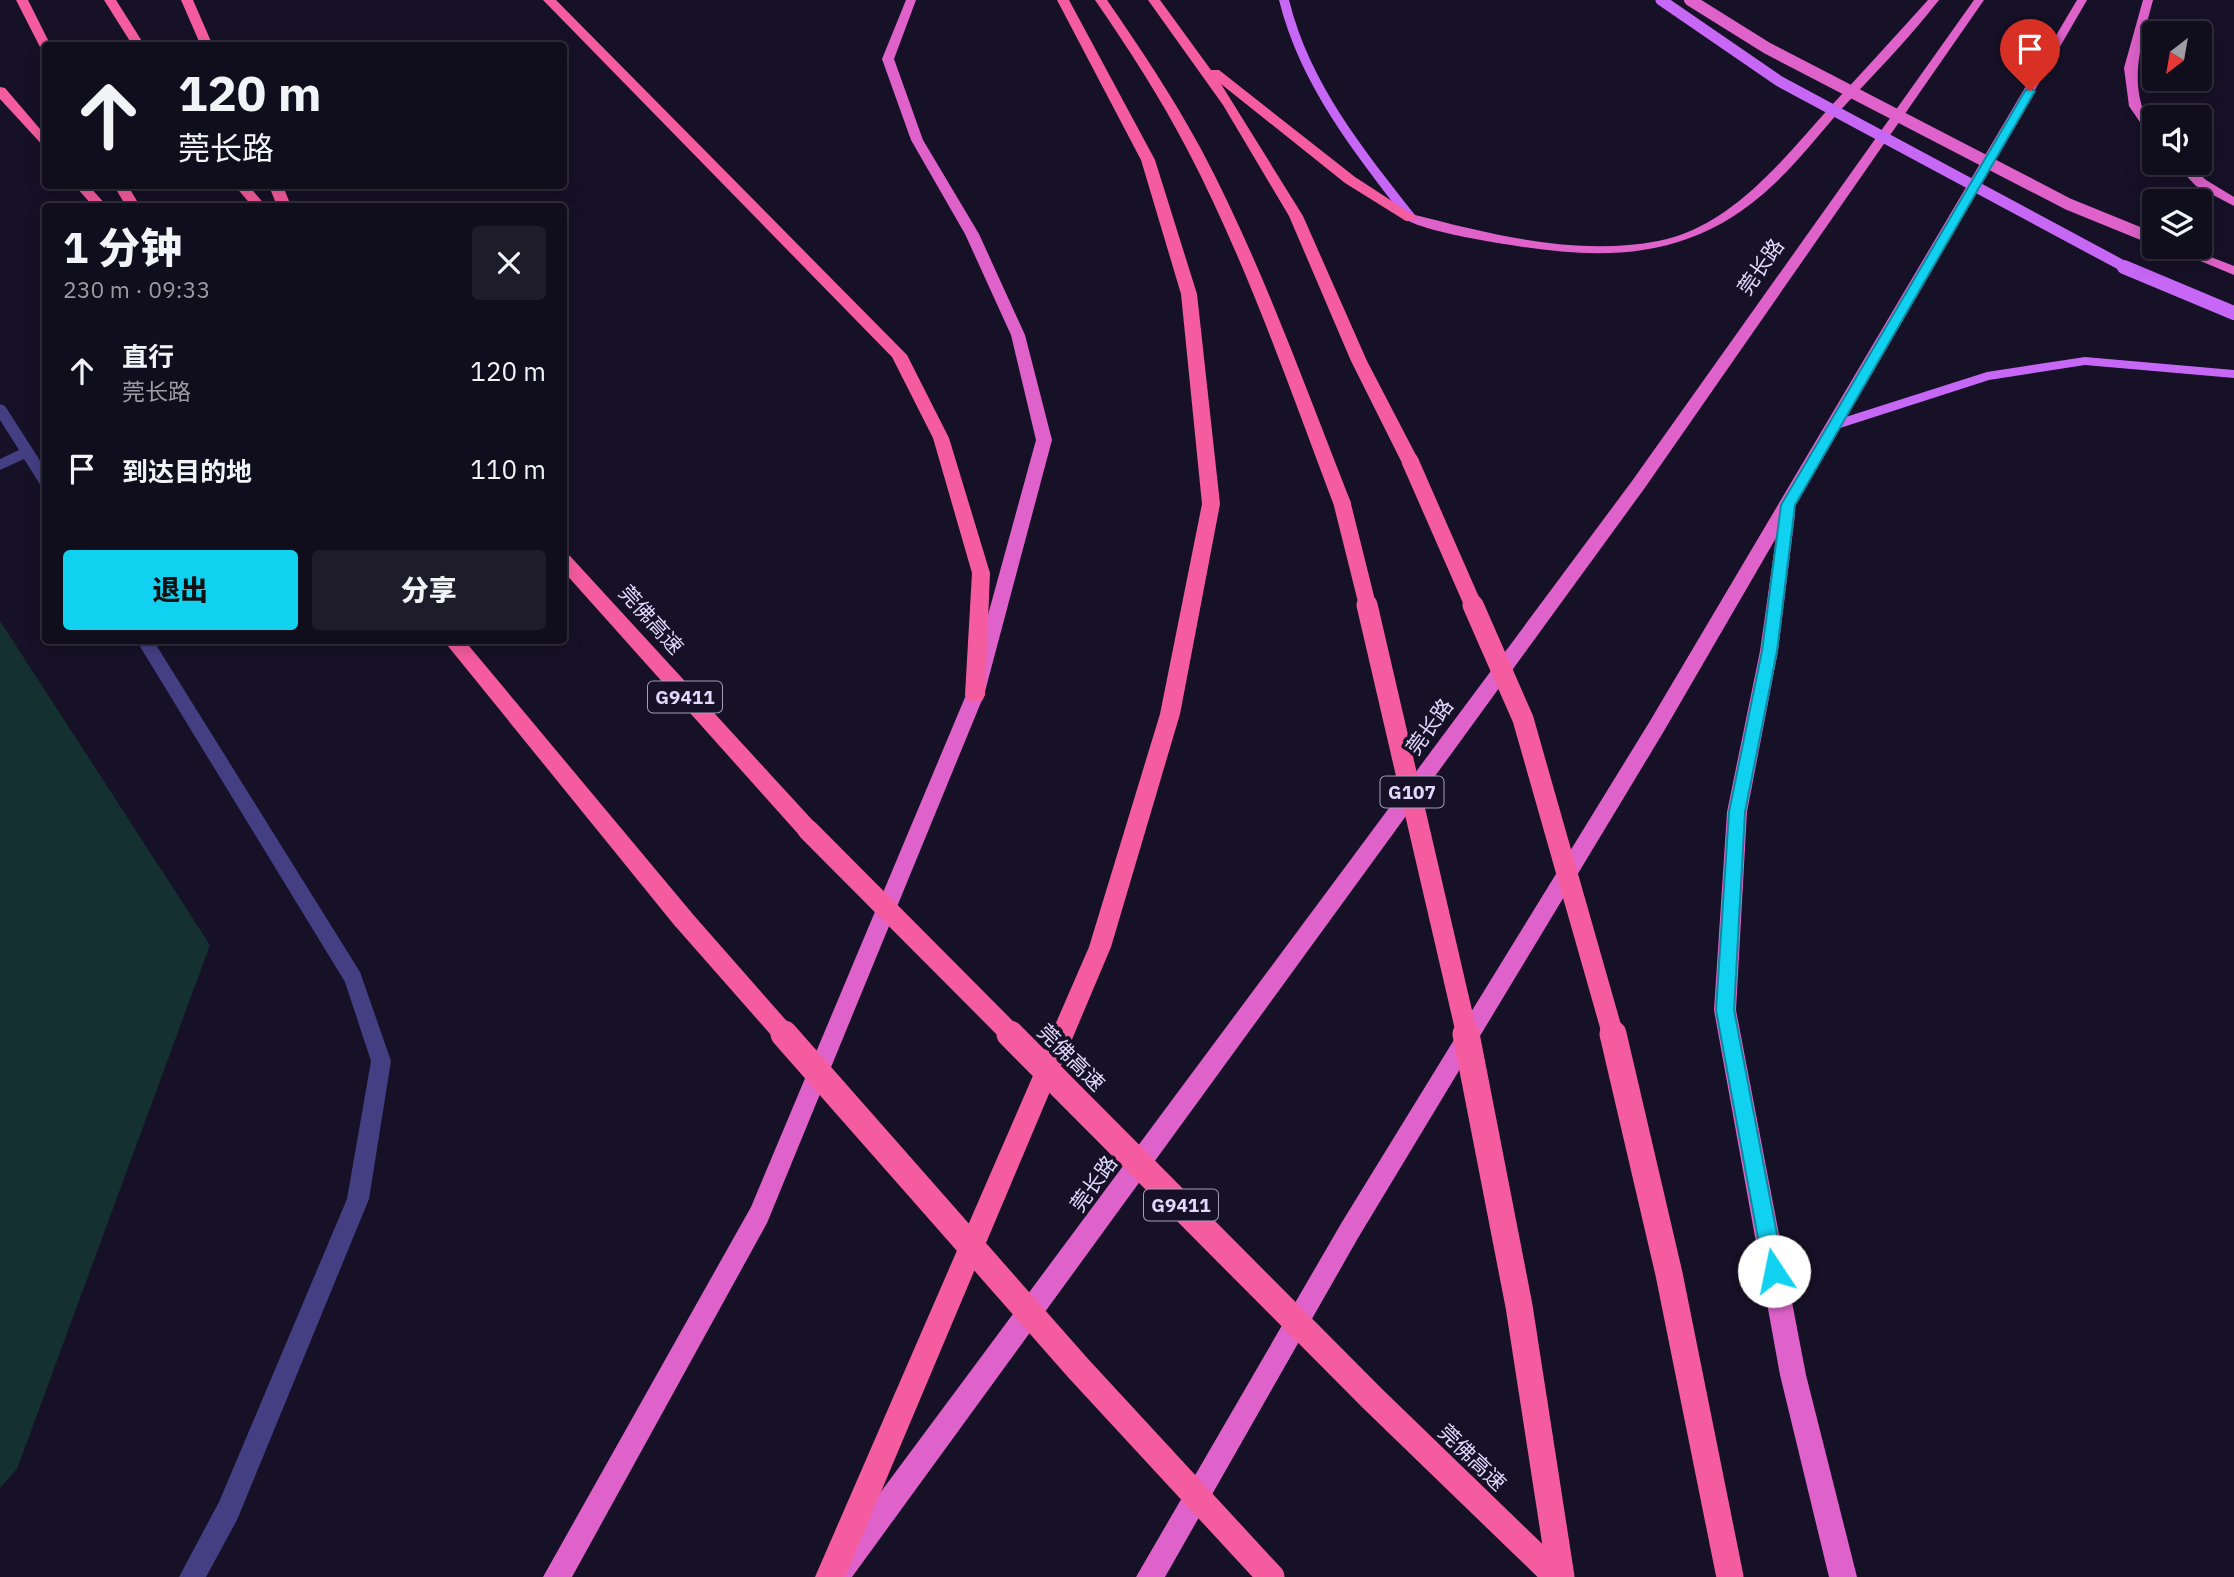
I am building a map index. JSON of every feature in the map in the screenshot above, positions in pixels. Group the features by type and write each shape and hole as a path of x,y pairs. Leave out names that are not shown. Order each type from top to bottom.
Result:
{"highway":[{"path":"22,0 43,42"},
{"path":"110,0 136,42"},
{"path":"187,0 205,42"},
{"path":"549,0 899,355 940,438 981,573 975,695"},
{"path":"556,1577 759,1215 975,695 1044,440 1018,335 972,234 917,140 888,59 911,0"},
{"path":"833,1577 1100,947 1170,714 1211,504 1189,294 1148,160 1063,0"},
{"path":"1101,0 1143,62 1206,172 1284,352 1342,503 1418,806 1486,1118 1559,1577"},
{"path":"1154,0 1228,104 1296,216 1359,361 1410,461 1522,719 1602,989 1669,1275 1730,1577"},
{"path":"1690,0 1767,48 2068,204 2142,234"},
{"path":"1197,59 1350,180 1411,218 1467,233 1559,247 1612,250 1661,244 1703,227 1742,205 1769,182 1934,0"},
{"name":"莞长路","path":"833,1577 1638,485 1979,0"},
{"path":"1150,1577 1350,1230 1657,726 2082,0"},
{"path":"2142,116 2135,106 2130,68 2148,0"},
{"path":"0,91 42,140"},
{"path":"2193,175 2234,202"},
{"path":"85,189 97,203"},
{"path":"244,189 256,203"},
{"path":"2204,259 2234,271"},
{"path":"1657,726 1835,425"},
{"path":"1788,505 1769,651 1737,812 1725,1010 1793,1375 1843,1577"},
{"name":"莞佛高速","path":"567,564 808,830 1373,1399 1559,1577"},
{"path":"455,644 683,919 1078,1368 1271,1577"}],"main road":[{"path":"1284,0 1289,30 1342,128 1411,218"},
{"path":"1661,0 1779,81 2130,270 2234,313"},
{"path":"1835,425 1987,376 2085,361 2234,374"}],"street":[{"path":"0,409 42,476"},
{"path":"0,465 27,453"},
{"path":"146,644 353,978 381,1061 358,1199 229,1511 192,1577"}],"green space":[{"path":"0,621 210,945 17,1469 0,1488"}],"route":[{"path":"1774,1271 1725,1010 1737,812 1769,651 1788,505 2030,91"}]}
